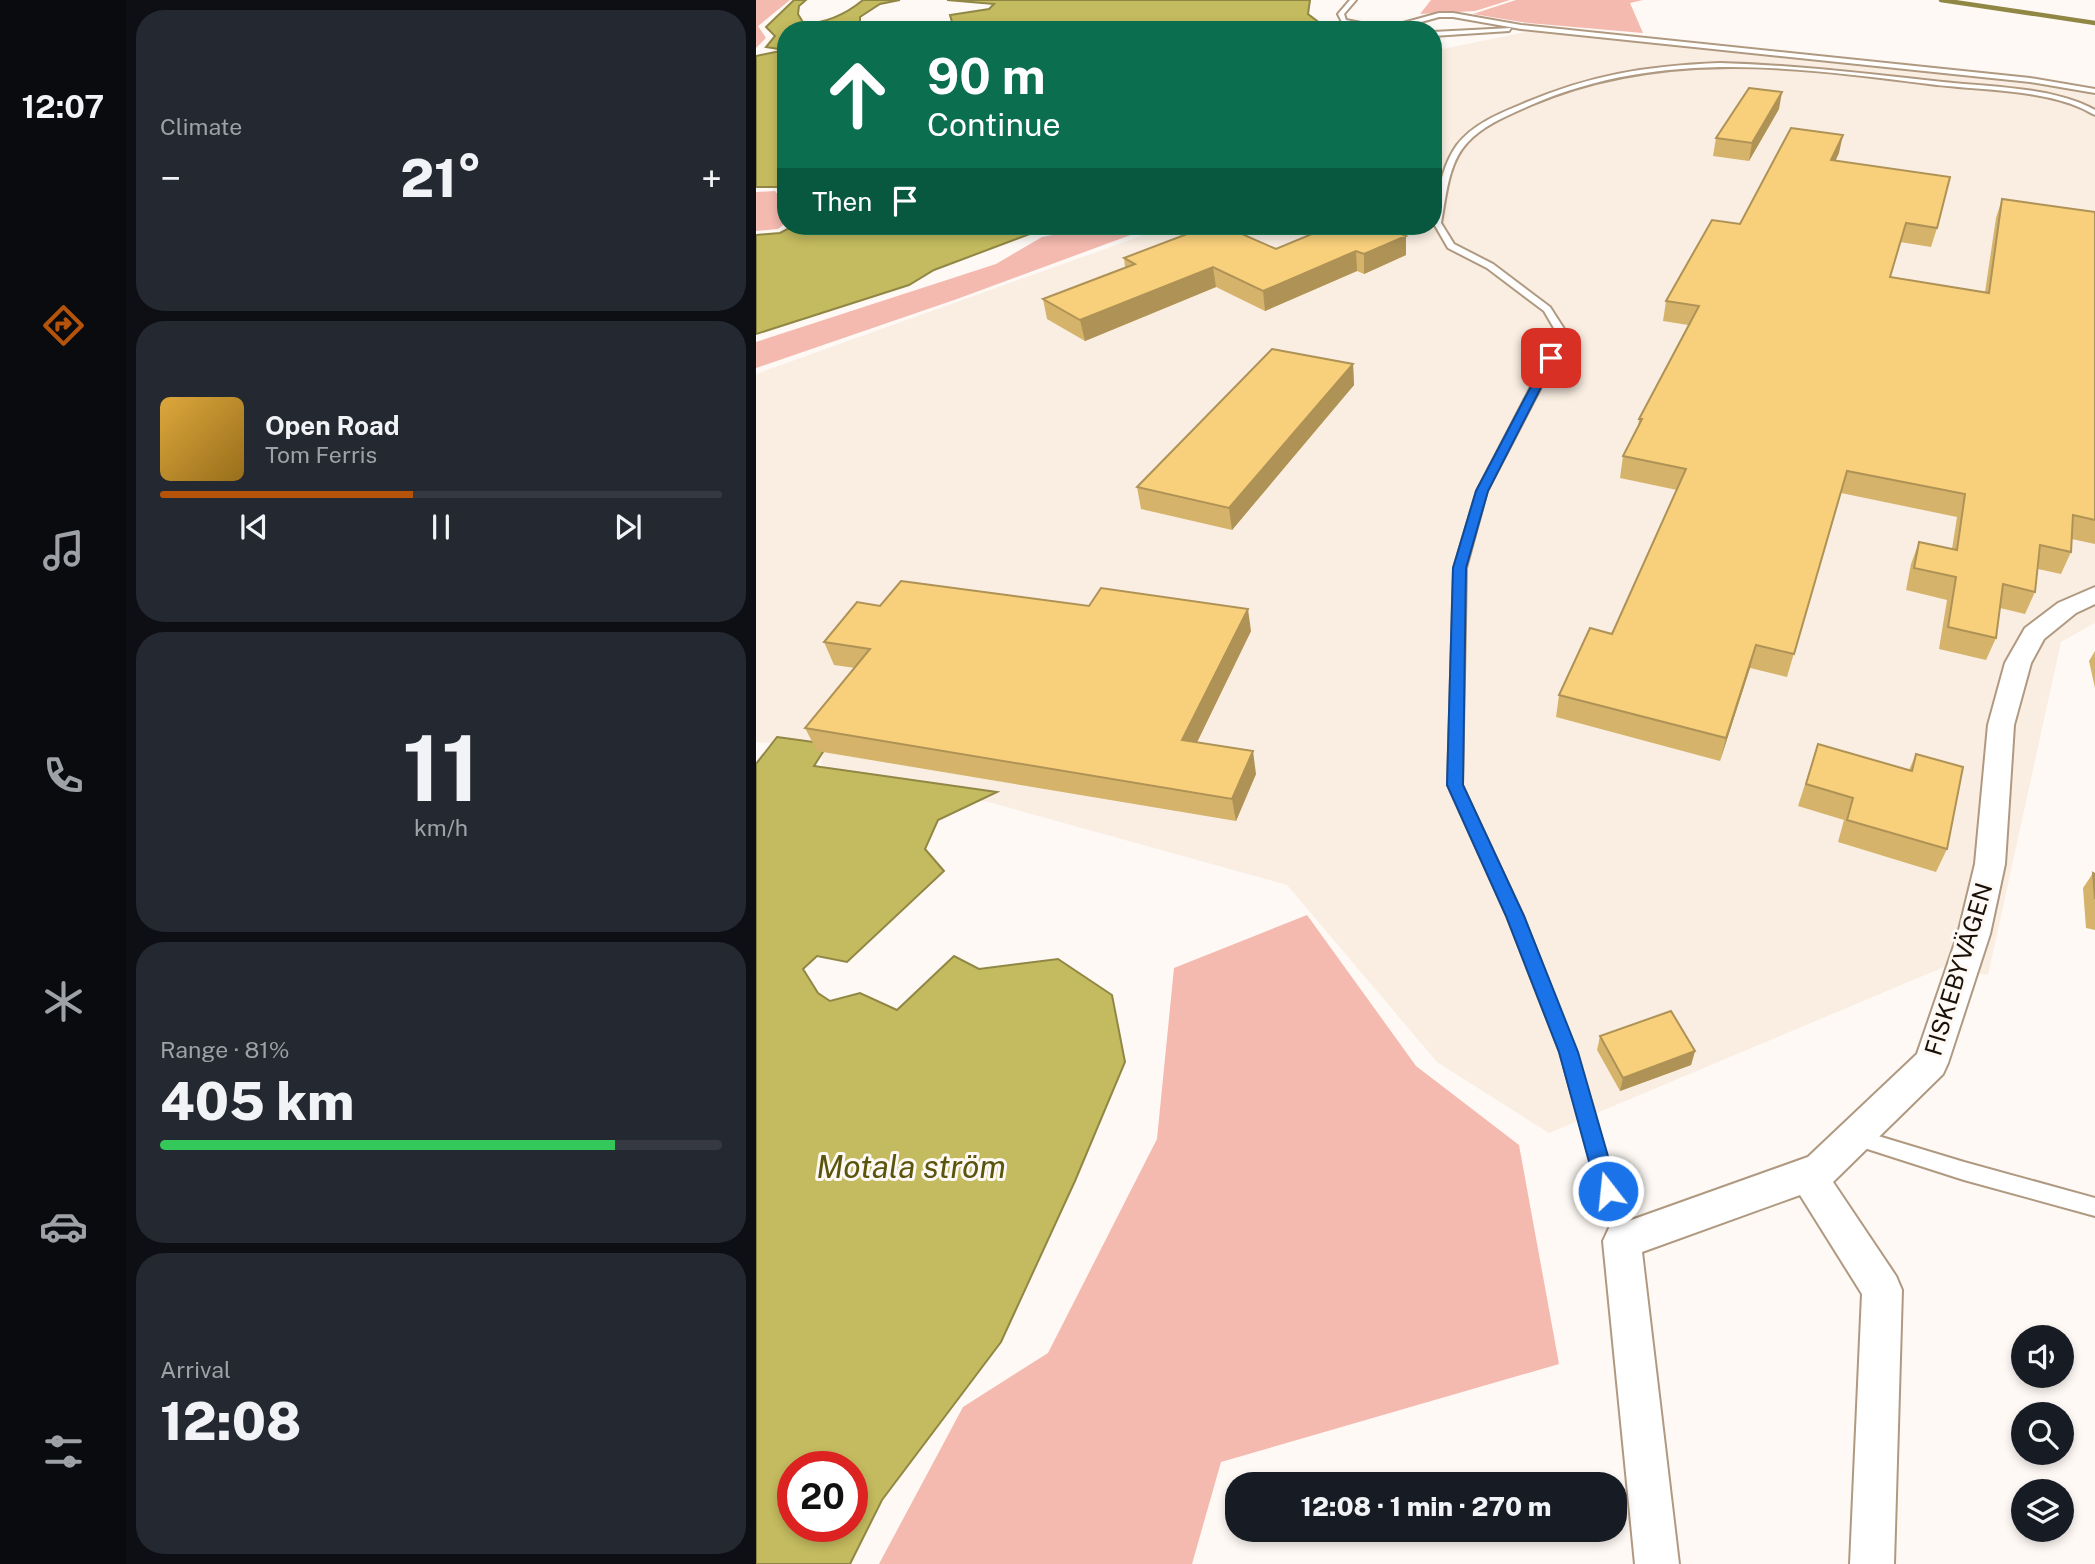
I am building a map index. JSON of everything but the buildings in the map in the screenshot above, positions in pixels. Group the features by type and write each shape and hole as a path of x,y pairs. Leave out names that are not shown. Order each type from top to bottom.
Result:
{"street":[{"name":"FISKEBYVÄGEN","path":"1622,1241 1819,1170 1931,1063 1974,934 1990,864 2001,725 2018,663 2034,634 2067,608 2095,594"},
{"path":"1808,1175 1881,1290 1871,1564"},
{"path":"1622,1241 1657,1564"}],"lane":[{"path":"1344,21 1341,14 1353,0"},
{"path":"1414,21 1426,17 1453,15 1521,27 1554,28 2016,78 2095,91"},
{"path":"1442,34 1501,31 1521,27"},
{"path":"1442,205 1457,150 1485,124 1569,85 1616,73 1684,64 1745,64 2015,92 2071,102 2090,108 2095,113"},
{"path":"1442,231 1451,246 1490,266 1547,309 1563,335 1482,491 1460,568 1455,785 1515,916 1569,1052 1622,1241"},
{"path":"1853,1136 1964,1171 2095,1207"}],"shaded area":[{"path":"756,0 790,0 758,26 766,38 756,48"},
{"path":"1431,0 1510,0 1475,11 1420,14"},
{"path":"1516,0 1643,0 1630,3 1643,33 1528,23 1473,14"},
{"path":"1541,29 2080,90 2095,96 2095,623 2061,642 1988,975 1944,967 1549,1133 1437,1062 1287,885 992,803 821,765 823,748 756,742 756,374 1144,235 1442,235 1442,49"},
{"path":"775,191 777,194 777,229 756,231 756,192"},
{"path":"1131,235 957,299 756,368 756,342 996,264 1042,237"},
{"path":"1307,915 1416,1066 1519,1145 1559,1364 1221,1462 1192,1564 879,1564 963,1407 1048,1353 1157,1139 1174,968"}],"water":[{"path":"794,0 806,0 799,6 798,14 802,21 777,21 777,49 766,47 775,36 766,27"},
{"path":"863,0 900,0 880,4 860,17 860,21 824,21 850,10"},
{"path":"947,0 1310,0 1308,14 1317,21 952,21 950,15 989,9 994,4"},
{"path":"777,52 777,187 756,187 756,56"},
{"path":"756,235 1027,235 934,270 909,285 756,334"},
{"name":"Motala ström","path":"777,737 828,744 814,766 997,792 938,820 925,849 944,871 847,962 817,956 803,969 818,993 830,1001 860,993 897,1010 954,956 979,969 1058,959 1112,995 1125,1062 1075,1181 1001,1342 882,1500 868,1528 868,1451 777,1451 777,1542 861,1542 850,1564 756,1564 756,764"}],"waterway":[{"path":"1941,0 2095,23"}],"route":[{"path":"1551,358 1482,491 1460,568 1455,785 1515,916 1569,1052 1608,1191"}]}
